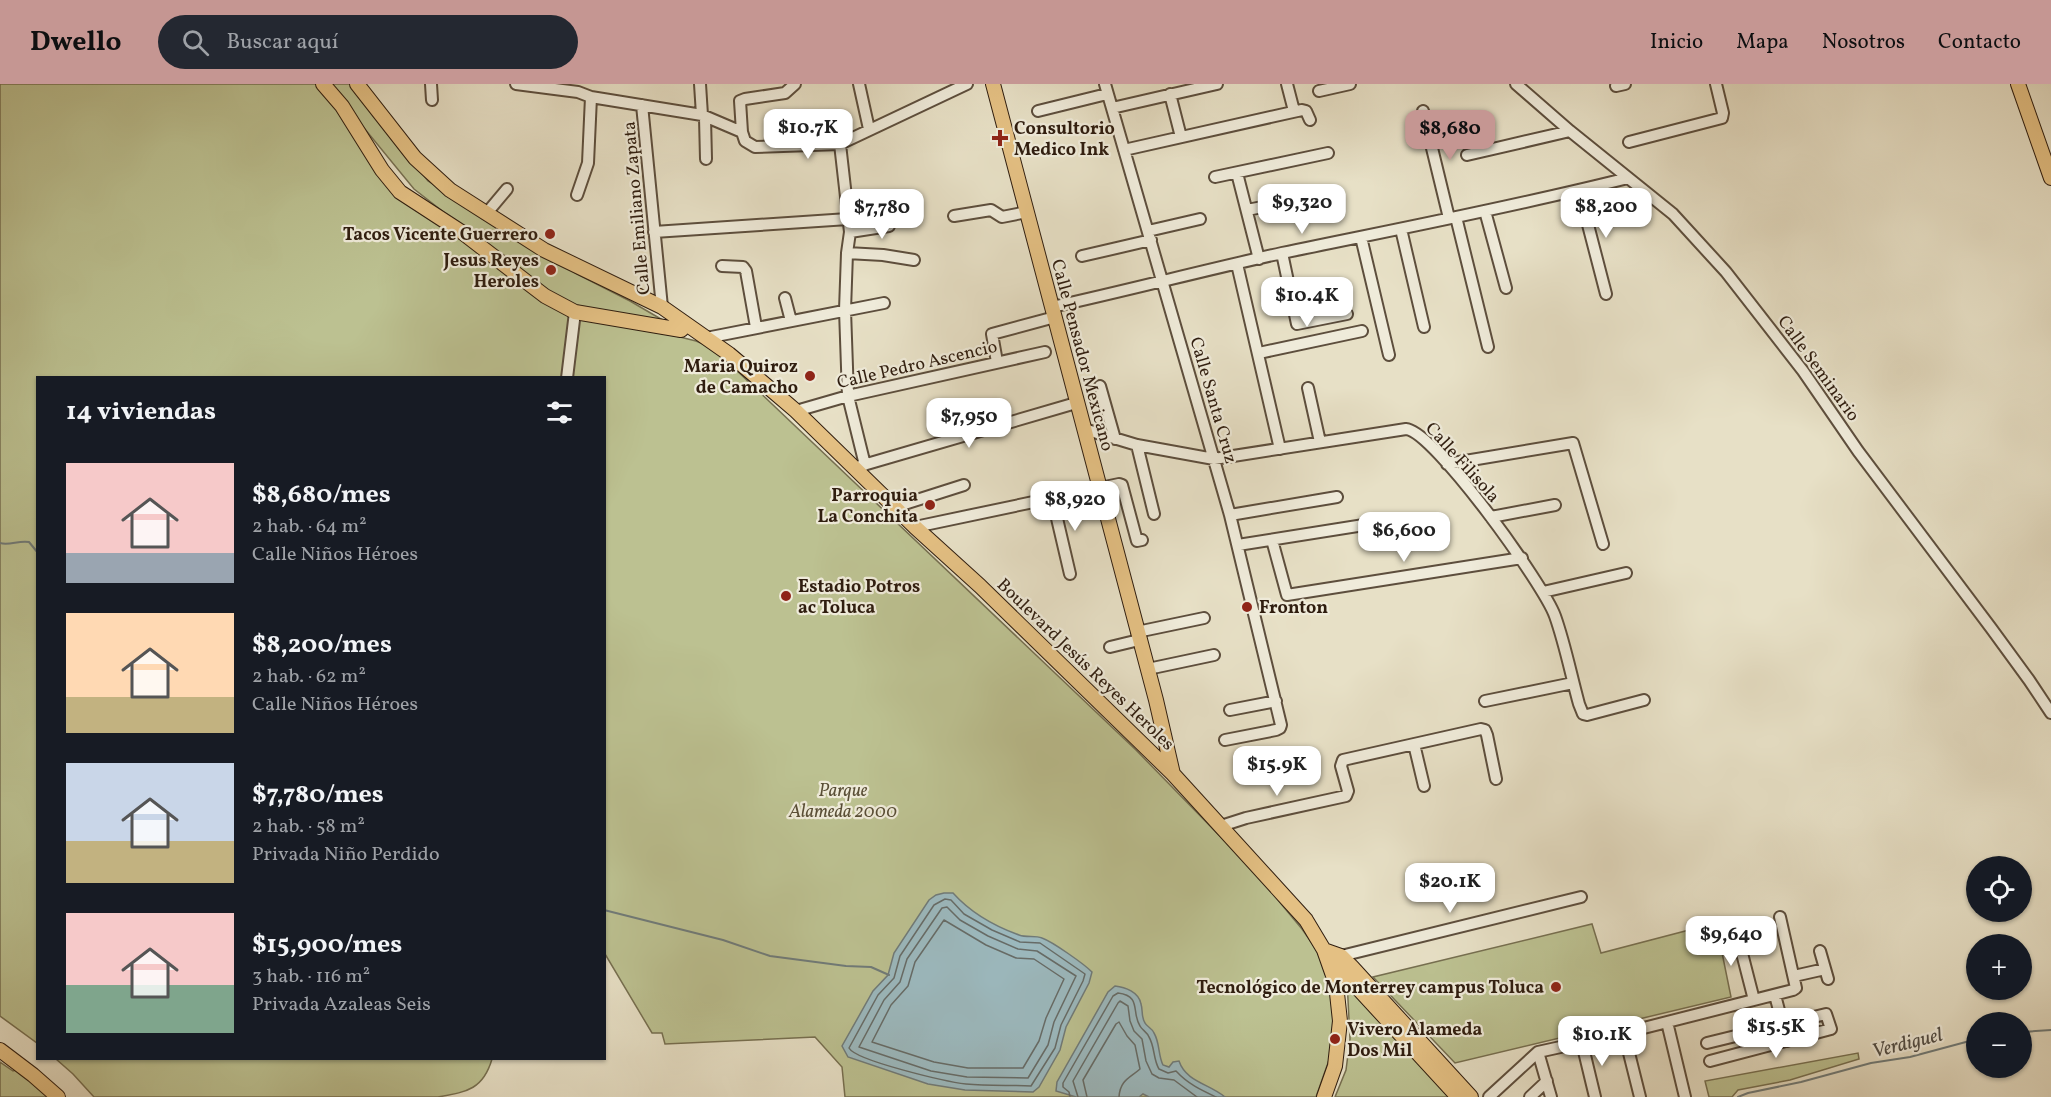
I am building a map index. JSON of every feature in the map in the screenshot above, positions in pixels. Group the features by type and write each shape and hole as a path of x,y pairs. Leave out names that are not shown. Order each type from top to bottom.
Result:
{"main road":[{"path":"323,84 342,106 382,170 400,192 463,233 539,292 575,312 681,330 686,325"},
{"name":"Boulevard Jesús Reyes Heroles","path":"357,84 431,175 486,214 544,250 662,308 737,361 859,467 915,527 980,586 1173,774 1306,920 1324,950 1336,984 1340,1021 1335,1066 1324,1097"},
{"name":"Calle Pensador Mexicano","path":"993,84 1148,669 1173,774"},
{"path":"2018,84 2051,178"},
{"path":"1324,950 1337,959 1471,1097"},
{"path":"1337,959 1458,1097"},
{"path":"0,1050 58,1097"}],"street":[{"path":"431,84 432,100"},
{"path":"516,84 577,88 591,97 703,117 742,132"},
{"path":"700,84 706,159"},
{"path":"795,84 785,93 741,101 742,132 745,141 755,147 840,144 967,84"},
{"path":"859,84 869,129"},
{"path":"1112,108 1217,84"},
{"path":"1287,84 1294,111"},
{"path":"1319,91 1350,84"},
{"name":"Calle Seminario","path":"1516,84 1694,234 1750,300 1803,371 1858,452 2030,680 2051,713"},
{"path":"1629,142 1722,118 1723,113 1716,84"},
{"path":"1038,111 1106,89"},
{"name":"Calle Santa Cruz","path":"1106,89 1230,515 1281,725 1280,728 1225,740"},
{"path":"1170,94 1181,137"},
{"path":"577,195 588,163 591,97"},
{"name":"Calle Emiliano Zapata","path":"642,105 662,308"},
{"path":"1124,150 1294,111 1305,110 1310,120"},
{"path":"1423,111 1488,347"},
{"path":"1467,154 1570,131"},
{"path":"840,144 850,232 845,310 848,396 859,467 1076,403"},
{"path":"1215,177 1328,153"},
{"path":"1237,173 1259,259"},
{"path":"997,362 992,334 1053,312 1282,253 1485,211 1628,178"},
{"path":"486,214 507,189"},
{"path":"1579,190 1606,294"},
{"path":"1247,210 1333,193"},
{"path":"954,216 991,210 1002,217 1027,212"},
{"path":"1485,211 1506,288"},
{"path":"654,232 848,219"},
{"path":"1082,256 1200,219"},
{"path":"850,232 889,226"},
{"path":"1401,229 1424,327"},
{"path":"1361,237 1389,355"},
{"path":"847,253 914,260"},
{"path":"1282,253 1296,323 1347,314"},
{"path":"1237,264 1280,449"},
{"path":"722,266 743,267 746,271 756,327"},
{"path":"785,298 791,321"},
{"path":"706,338 884,303"},
{"path":"567,376 575,312"},
{"path":"1259,353 1362,331"},
{"name":"Calle Pedro Ascencio","path":"796,411 848,396 1045,352"},
{"path":"1100,386 1114,439"},
{"path":"1308,388 1320,442"},
{"name":"Calle Filisola","path":"1084,429 1137,445 1214,459 1411,429 1423,437 1448,464 1491,517 1522,558 1543,592 1555,616 1583,714 1644,700"},
{"path":"1448,464 1573,443 1603,544"},
{"path":"1137,445 1154,514"},
{"path":"915,527 1119,484 1122,485 1139,540"},
{"path":"895,507 964,485"},
{"path":"1052,497 1070,574"},
{"path":"1230,515 1337,497"},
{"path":"1491,517 1555,505"},
{"path":"1238,545 1389,521"},
{"path":"1272,540 1287,595 1522,558"},
{"path":"1543,592 1626,573"},
{"path":"1110,647 1138,636 1204,618"},
{"path":"1148,669 1214,655"},
{"path":"1485,701 1573,683"},
{"path":"1230,710 1276,701"},
{"path":"1221,826 1246,818 1343,797 1348,794 1348,791 1341,761 1481,729 1485,730 1496,779"},
{"path":"1414,744 1424,786"},
{"path":"1337,959 1581,897"},
{"path":"1489,1097 1539,1052 1624,1033 1796,988 1780,916"},
{"path":"1735,926 1754,1000"},
{"path":"1794,976 1826,974 1820,951"},
{"path":"1774,995 1787,1041"},
{"path":"1826,1014 1828,1016 1831,1029 1829,1031 1787,1041 1715,1059 1711,1041 1826,1014"},
{"path":"1668,1022 1685,1097"},
{"path":"1624,1033 1640,1097"},
{"path":"1582,1043 1595,1097"},
{"path":"1539,1052 1551,1097"},
{"path":"1530,1097 1547,1081"}],"green space":[{"name":"Parque Alameda 2000","path":"0,84 316,84 332,102 391,189 584,320 676,336 713,348 1136,750 1253,870 1316,949 1326,971 1331,992 1334,1026 1329,1060 1316,1097 845,1097 842,1067 815,1037 665,1044 662,1033 652,1033 606,956 606,376 36,376 36,1042 0,1016"},
{"path":"328,84 351,84 428,181 577,274 666,322 615,315 569,303 531,280 414,189"},
{"name":"Tecnológico de Monterrey campus Toluca","path":"1716,923 1731,997 1455,1063 1373,977 1592,924 1601,953"},
{"name":"Tecnológico de Monterrey campus Toluca","path":"1347,980 1454,1097 1335,1097 1346,1070 1350,1039"},
{"path":"1858,1053 1859,1059 1790,1080 1738,1090 1732,1097 1709,1097 1705,1081"},
{"path":"57,1060 492,1060 484,1077 472,1088 438,1097 94,1097"},
{"path":"0,1062 13,1071 19,1069 53,1097 0,1097"}],"water":[{"path":"944,893 953,893 975,913 1001,927 1022,936 1047,940 1092,972 1089,983 1066,1027 1060,1050 1039,1087 1033,1092 965,1090 928,1084 848,1057 842,1046 873,991 888,975 894,953 929,900"},
{"path":"1115,986 1138,996 1144,1021 1156,1037 1163,1065 1169,1067 1173,1062 1179,1061 1187,1074 1225,1097 1149,1097 1143,1094 1139,1097 1076,1097 1056,1091 1057,1082 1108,992"}],"waterway":[{"path":"0,543 29,542 36,551"},
{"path":"606,911 723,940 770,956 871,967 889,975"},
{"name":"Verdiguel","path":"2032,1031 2051,1030"},
{"name":"Verdiguel","path":"1738,1097 1871,1063 1910,1057 1966,1042"}],"place":[{"name":"Consultorio Medico Ink","path":"1000,138"},
{"name":"Tacos Vicente Guerrero","path":"550,234"},
{"name":"Jesus Reyes Heroles","path":"551,270"},
{"name":"Maria Quiroz de Camacho","path":"810,376"},
{"name":"Parroquia La Conchita","path":"930,505"},
{"name":"Estadio Potros ac Toluca","path":"786,596"},
{"name":"Fronton","path":"1247,607"},
{"name":"Tecnológico de Monterrey campus Toluca","path":"1556,987"},
{"name":"Vivero Alameda Dos Mil","path":"1335,1039"}]}
